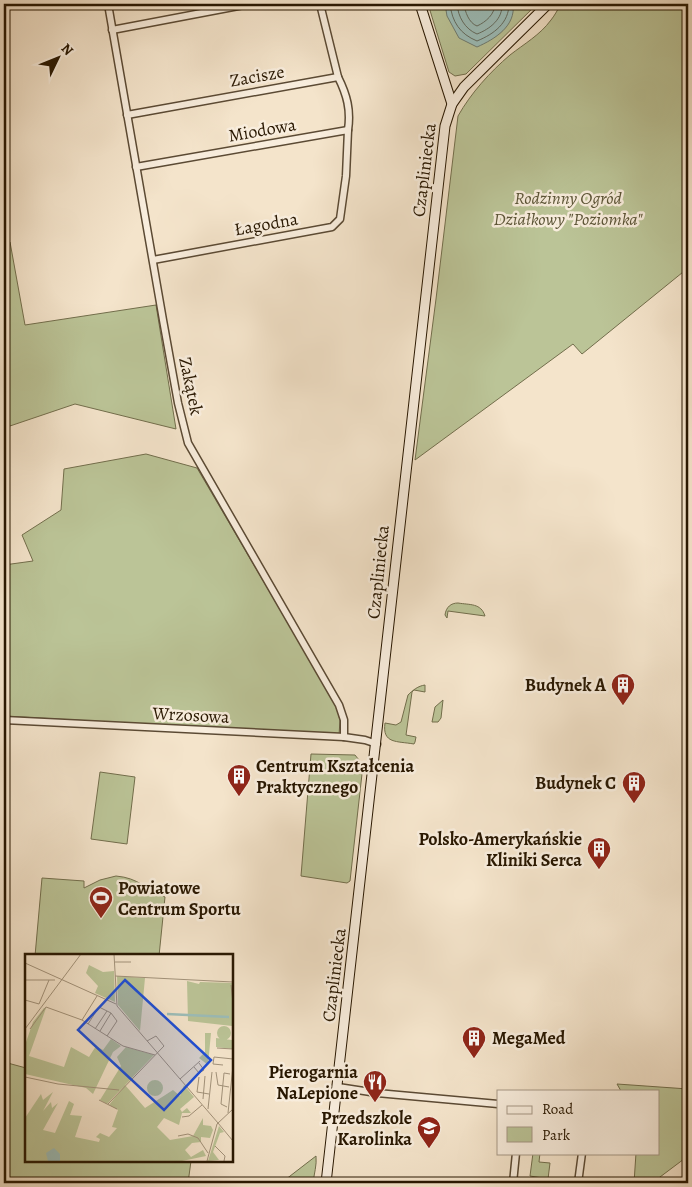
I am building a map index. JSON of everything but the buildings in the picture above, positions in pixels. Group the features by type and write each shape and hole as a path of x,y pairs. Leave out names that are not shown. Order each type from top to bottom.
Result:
{"main road":[{"path":"420,4 452,104"},
{"name":"Czapliniecka","path":"326,1183 377,744 445,126 452,104 469,82 548,4"}],"street":[{"name":"Zakątek","path":"108,4 175,387 188,443 339,705 344,720 344,738"},
{"path":"112,30 249,4"},
{"path":"320,4 338,77 349,106 348,130"},
{"name":"Zacisze","path":"126,115 338,77"},
{"name":"Miodowa","path":"136,167 348,130"},
{"name":"Łagodna","path":"153,260 332,227 340,219 346,176 348,130"},
{"name":"Wrzosowa","path":"4,720 344,738 365,740 377,744"},
{"path":"338,1087 377,1093 497,1104"},
{"path":"513,1183 516,1154"},
{"path":"578,1183 582,1154"}],"green space":[{"path":"428,4 537,4 466,74 455,76 449,72"},
{"name":"Rodzinny Ogród Działkowy \"Poziomka\"","path":"561,4 688,4 688,268 582,354 573,344 415,460 458,116 475,91 495,68 542,30"},
{"path":"10,242 25,325 156,305 176,429 75,404 4,428 4,243"},
{"path":"146,454 197,468 336,705 340,720 339,735 4,716 4,565 33,561 22,535 61,510 64,469"},
{"path":"458,603 478,607 485,616 448,611 447,618 445,615 448,608"},
{"path":"425,685 425,692 414,690 412,692 406,735 416,737 414,744 397,742 388,738 385,723 396,725 401,722 408,695 416,688"},
{"path":"443,700 441,718 438,722 432,722 435,707"},
{"path":"311,754 355,755 363,765 350,881 347,883 301,876"},
{"path":"100,772 135,777 127,844 91,839"},
{"name":"Powiatowe Centrum Sportu","path":"116,876 124,877 136,881 165,897 159,954 35,954 42,878 84,881 84,888 100,880"},
{"path":"4,1062 25,1068 25,1162 191,1162 188,1183 4,1183"},
{"path":"617,1084 688,1089 688,1156 652,1183 634,1183 636,1154 660,1154 660,1090 620,1090"},
{"path":"533,1154 540,1154 539,1162 550,1163 548,1179 530,1176"},
{"path":"316,1156 313,1183 281,1183"}],"water":[{"path":"445,4 513,4 513,12 508,25 503,31 477,47 459,38 447,16"}],"place":[{"name":"Budynek A","path":"623,706"},
{"name":"Centrum Kształcenia Praktycznego","path":"239,797"},
{"name":"Budynek C","path":"634,804"},
{"name":"Polsko-Amerykańskie Kliniki Serca","path":"599,870"},
{"name":"Powiatowe Centrum Sportu","path":"101,919"},
{"name":"MegaMed","path":"474,1059"},
{"name":"Pierogarnia NaLepione","path":"375,1103"},
{"name":"Przedszkole Karolinka","path":"429,1149"}]}
